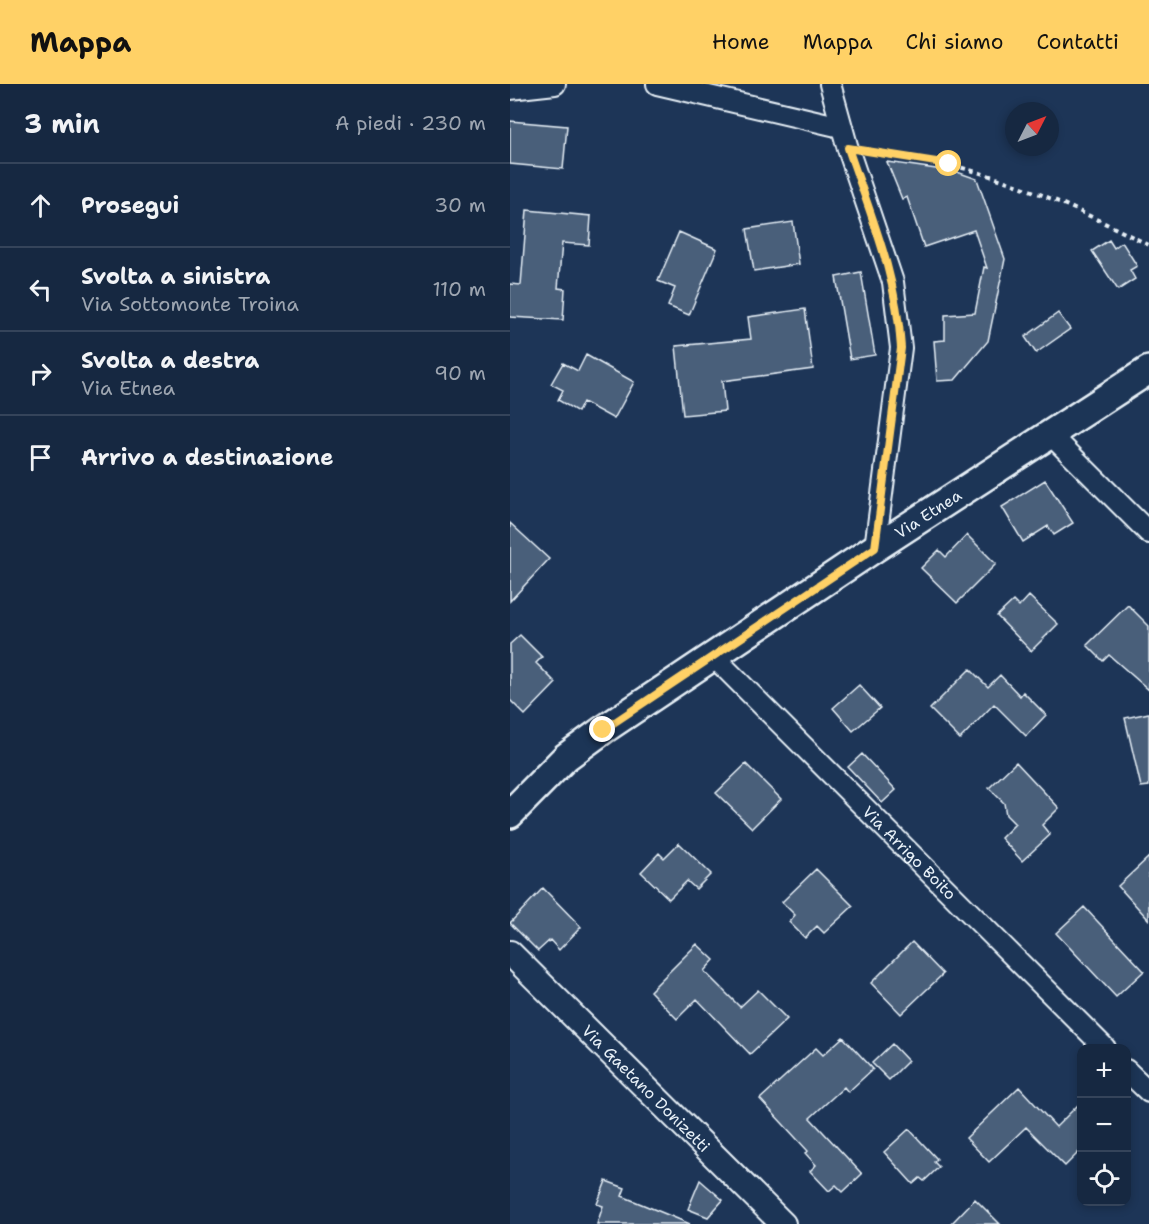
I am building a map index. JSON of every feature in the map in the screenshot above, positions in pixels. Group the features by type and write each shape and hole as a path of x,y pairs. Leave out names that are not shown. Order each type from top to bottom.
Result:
{"main road":[{"name":"Via Etnea","path":"510,814 566,757 712,656 1149,370"}],"street":[{"path":"510,89 555,84"},
{"path":"657,84 841,127"},
{"path":"830,84 841,127 893,282 899,318 901,348 875,548"},
{"path":"1050,434 1149,533"},
{"name":"Via Arrigo Boito","path":"712,656 1101,1044"},
{"name":"Via Gaetano Donizetti","path":"510,953 783,1224"},
{"path":"1131,1075 1149,1092"}],"path":[{"path":"848,148 949,164 987,176 1069,205 1149,245"}],"building":[{"path":"510,121 567,126 563,169 510,164"},
{"path":"887,162 957,172 977,179 1005,259 988,341 955,380 937,381 934,341 945,340 945,315 975,313 984,267 987,268 974,230 924,247 907,197 902,199"},
{"path":"527,210 591,216 589,245 562,243 558,288 565,289 563,320 510,317 510,284 521,285"},
{"path":"793,222 799,264 754,271 747,229"},
{"path":"679,232 717,249 689,315 668,306 675,288 658,281"},
{"path":"1109,240 1114,248 1122,242 1137,266 1130,270 1135,279 1118,290 1092,251"},
{"path":"861,272 875,355 850,359 836,277"},
{"path":"805,309 813,369 722,381 725,411 683,415 676,346 751,339 748,317"},
{"path":"1058,313 1070,329 1036,353 1025,337"},
{"path":"586,355 634,382 614,419 583,402 578,412 558,400 563,390 551,384 563,363 578,371"},
{"path":"1045,480 1073,523 1054,535 1048,526 1023,542 1002,507"},
{"path":"510,523 549,559 510,601"},
{"path":"967,535 996,564 957,603 921,568 939,550 946,557"},
{"path":"1029,596 1058,624 1031,651 997,616 1013,601 1019,607"},
{"path":"1128,605 1149,626 1149,690 1109,655 1103,661 1087,645"},
{"path":"520,635 542,657 536,663 556,683 525,715 510,700 510,644"},
{"path":"970,669 988,687 1000,675 1020,696 1023,692 1046,715 1026,736 994,704 960,739 930,709"},
{"path":"859,685 880,708 853,731 833,708"},
{"path":"1149,713 1149,786 1141,787 1125,718"},
{"path":"862,754 896,790 882,803 848,767"},
{"path":"1016,762 1059,808 1042,825 1050,835 1022,861 1001,838 1015,824 1006,815 1004,803 989,788"},
{"path":"746,764 781,799 752,828 716,793"},
{"path":"679,843 711,874 696,889 687,881 669,899 641,872 659,853 664,858"},
{"path":"1149,857 1149,920 1118,886"},
{"path":"816,869 853,906 824,933 817,926 805,938 789,922 795,915 782,902"},
{"path":"543,888 581,927 559,950 550,940 538,951 510,923"},
{"path":"1084,907 1144,971 1116,997 1056,933"},
{"path":"912,942 943,974 901,1014 871,983"},
{"path":"697,944 714,960 704,971 740,1007 758,990 787,1019 750,1054 697,999 677,1019 650,991"},
{"path":"843,1037 873,1069 848,1092 844,1087 810,1118 862,1174 843,1192 836,1185 829,1191 810,1171 816,1165 805,1153 808,1151 760,1099 816,1048 823,1055"},
{"path":"892,1044 908,1061 889,1080 872,1063"},
{"path":"1019,1087 1056,1127 1077,1106 1077,1154 1065,1166 1026,1127 989,1162 966,1138"},
{"path":"909,1129 937,1159 934,1162 939,1167 924,1181 920,1178 913,1184 884,1152"},
{"path":"700,1180 723,1200 708,1217 688,1209"},
{"path":"606,1181 625,1188 622,1196 690,1224 597,1224 603,1206 597,1204"},
{"path":"975,1199 1000,1224 951,1224"}],"route":[{"path":"603,730 875,548 901,348 899,318 893,282 848,148 949,164"}]}
